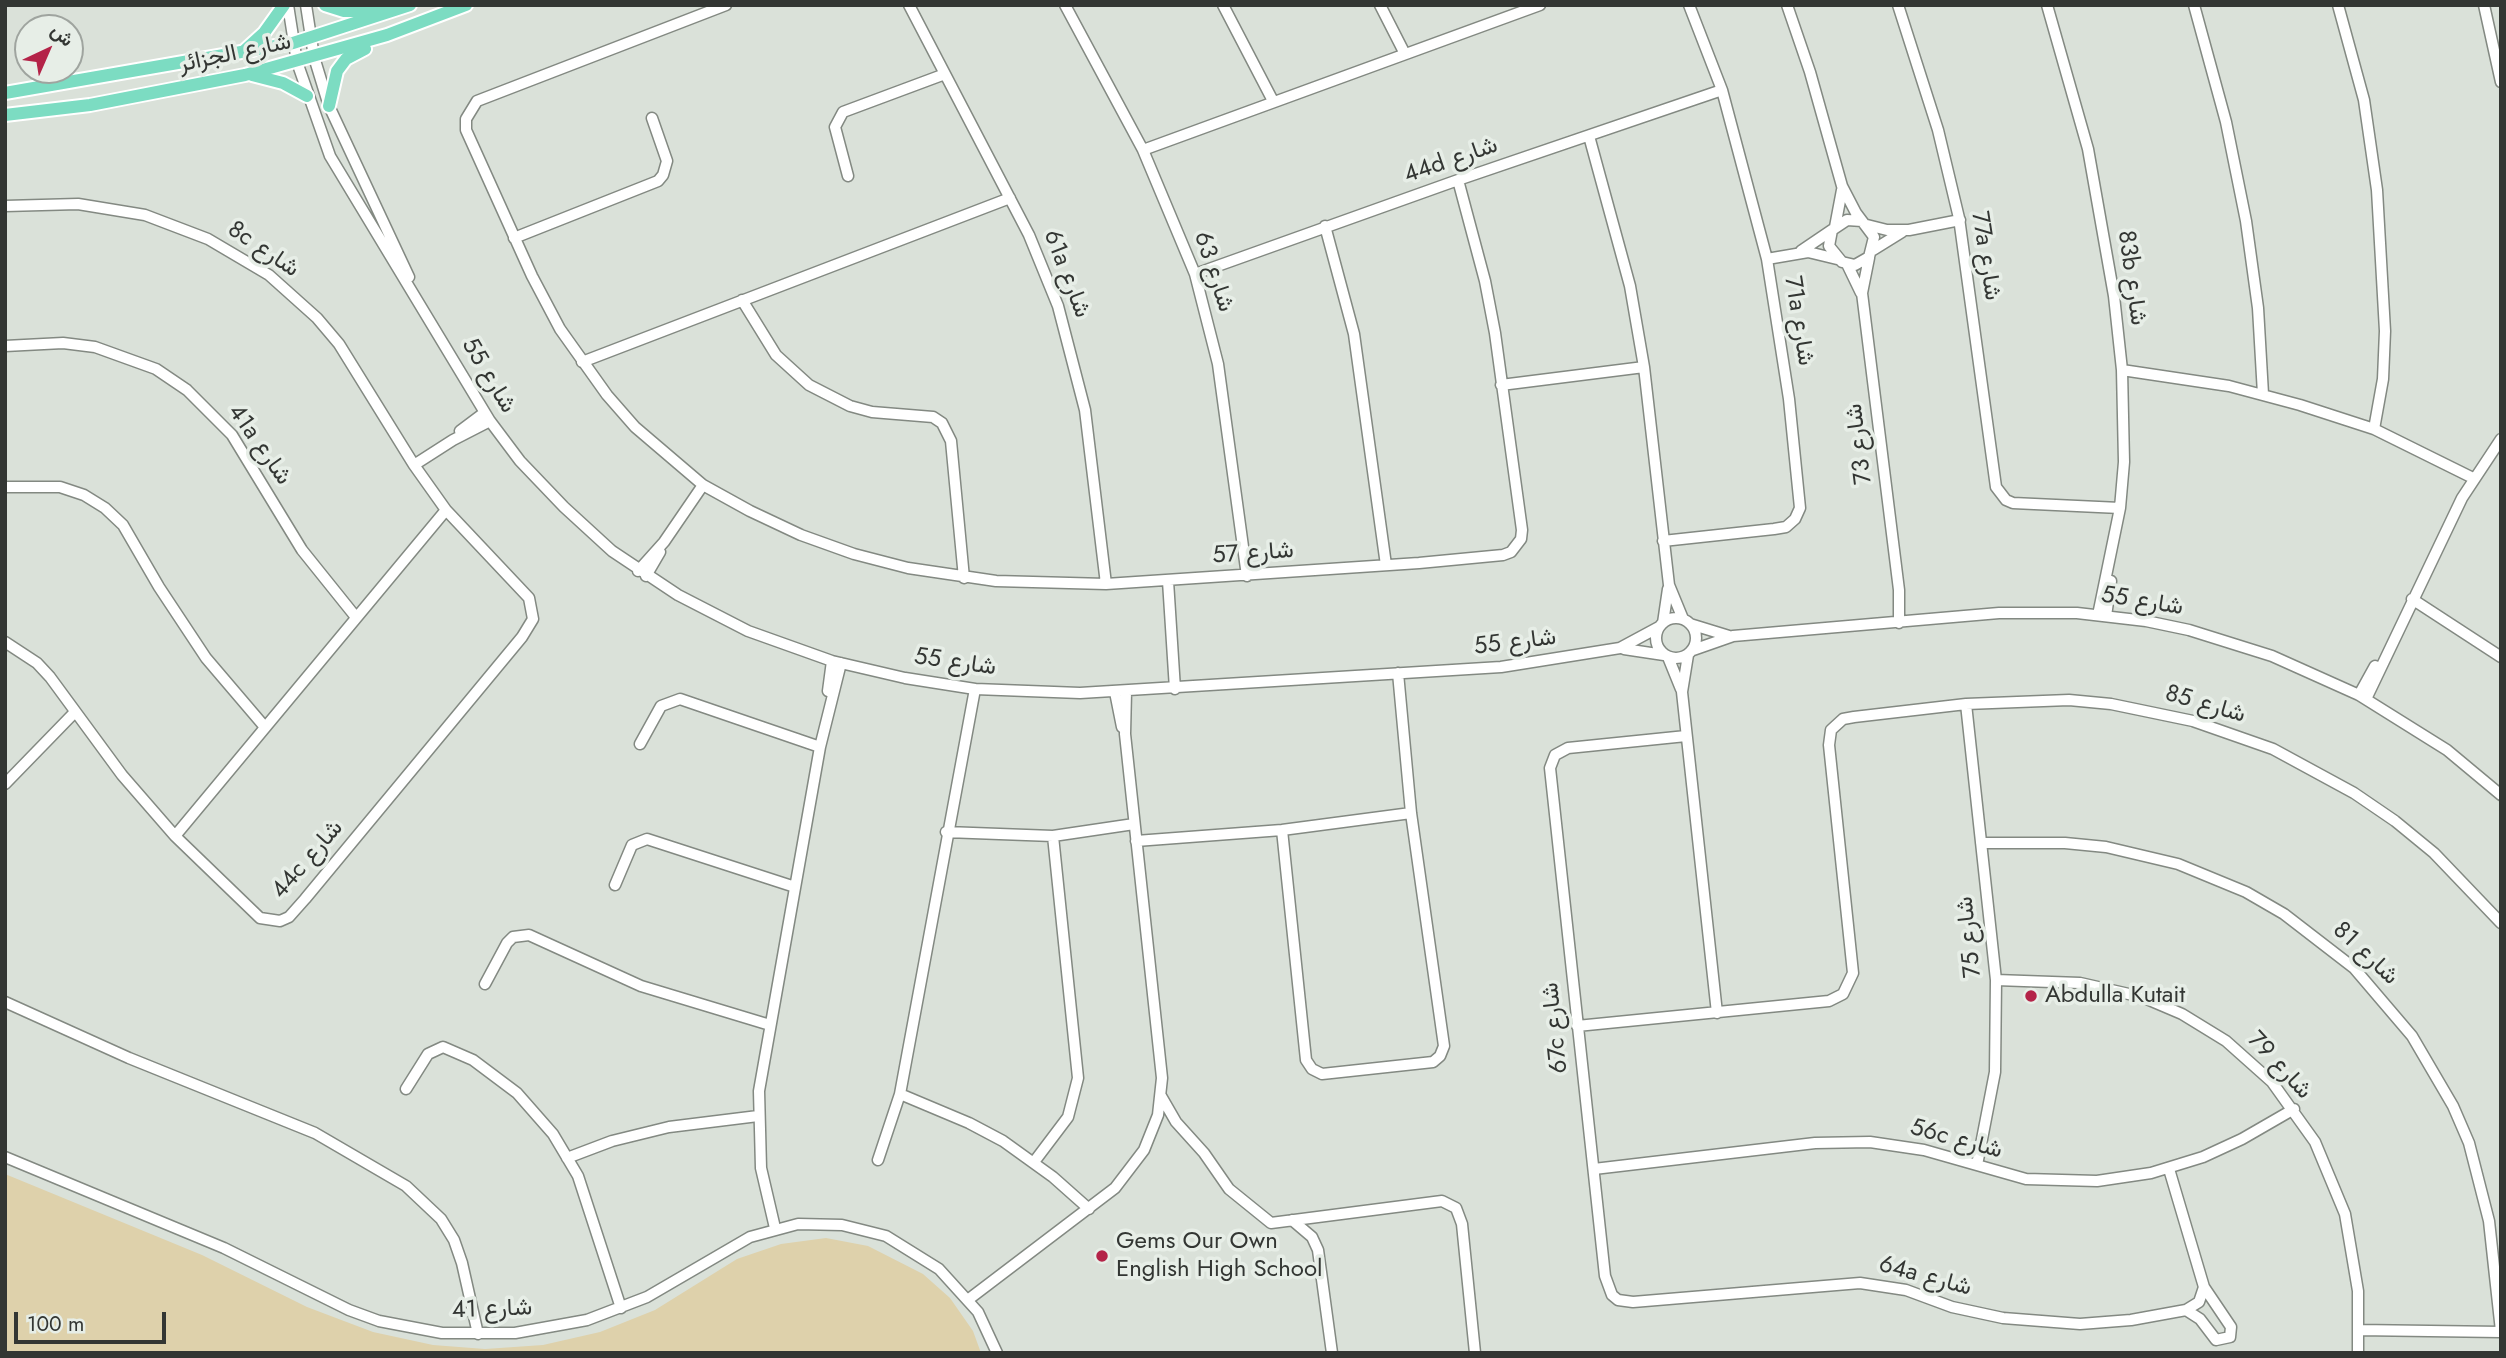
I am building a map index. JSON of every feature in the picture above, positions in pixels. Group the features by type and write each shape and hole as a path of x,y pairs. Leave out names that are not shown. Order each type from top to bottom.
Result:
{"main road":[{"path":"243,52 264,33 286,5"},
{"path":"325,5 344,11 371,9 388,12"},
{"name":"شارع الجزائر","path":"5,93 293,43 410,5"},
{"name":"شارع الجزائر","path":"5,116 90,105 244,75 387,35 466,5"},
{"path":"329,106 331,86 341,65 387,35"},
{"path":"244,75 272,79 307,96"}],"street":[{"name":"شارع 55","path":"286,5 307,96 338,174 487,417 520,461 564,507 642,573 754,634 836,662 975,689 1044,693 1175,689 1501,667 1620,649 1666,656"},
{"name":"شارع 55","path":"306,5 314,57 329,106 348,153 427,316"},
{"name":"شارع 57","path":"726,5 477,101 466,119 470,140 514,238 546,303 582,362 635,427 703,485 750,512 833,547 908,568 964,578 1032,583 1168,581 1503,555 1511,552 1521,538 1521,522 1502,385"},
{"name":"61a شارع","path":"909,5 1010,198 1051,288 1080,382 1093,460 1106,584"},
{"name":"شارع 63","path":"1065,5 1143,150 1195,274 1222,389 1247,576"},
{"path":"1223,5 1273,101"},
{"path":"1380,5 1405,54"},
{"name":"71a شارع","path":"1663,541 1786,527 1795,519 1800,508 1789,400 1767,259 1722,90 1689,5"},
{"path":"1787,5 1810,72 1842,186 1874,237 1871,254"},
{"name":"77a شارع","path":"1898,5 1928,96 1960,220 1996,487 2006,500 2021,503 2120,508"},
{"name":"83b شارع","path":"2047,5 2069,77 2098,200 2122,370 2124,462 2120,508 2102,615"},
{"path":"2194,5 2229,132 2246,221 2258,308 2263,394"},
{"path":"2338,5 2364,100 2377,190 2385,331 2383,379 2374,429"},
{"path":"2484,5 2501,82"},
{"path":"1143,150 1538,6"},
{"path":"848,176 835,127 843,112 945,74"},
{"name":"44d شارع","path":"1195,274 1325,226 1722,90"},
{"path":"514,238 658,181 663,176 667,161 652,118"},
{"path":"1577,1026 1717,1013 1682,692 1696,636 1669,585 1644,367 1625,257 1589,136"},
{"path":"1458,180 1485,281 1502,385 1644,367"},
{"path":"1842,186 1841,207 1829,246 1842,262"},
{"path":"582,362 1010,198"},
{"name":"8c شارع","path":"5,206 44,204 112,208 177,225 238,254 293,294 339,344 414,465 446,510 522,590"},
{"path":"1798,253 1847,220 1887,230 1909,230 1960,220"},
{"path":"1325,226 1354,334 1386,565"},
{"path":"1767,259 1798,253 1818,253 1855,265 1890,238 1909,230"},
{"name":"شارع 73","path":"1871,254 1862,293 1903,622"},
{"name":"شارع 73","path":"1842,262 1862,293"},
{"path":"742,300 776,355 809,385 839,401 872,412 933,417 942,423 951,441 964,578"},
{"name":"41a شارع","path":"5,346 63,343 95,347 156,369 187,390 232,435 302,550 355,616"},
{"path":"2122,370 2194,379 2263,394 2374,429 2473,478"},
{"path":"414,465 487,417"},
{"path":"2363,697 2473,478 2501,439"},
{"path":"642,573 703,485"},
{"path":"5,487 60,487 83,495 105,508 123,525 164,596 206,658 264,726"},
{"path":"175,836 355,616 446,510"},
{"path":"1168,581 1175,689"},
{"path":"1669,585 1657,646 1666,656 1682,692"},
{"name":"44c شارع","path":"5,642 37,663 50,677 122,775 175,836 260,918 280,921 289,917 529,628 533,608 522,590"},
{"path":"2412,599 2501,657"},
{"name":"شارع 55","path":"1690,652 1733,636 2025,612 2102,615 2178,628 2231,642 2313,673 2363,697 2447,750 2501,795"},
{"name":"شارع 55","path":"1687,622 1733,636"},
{"path":"1661,625 1687,622"},
{"name":"شارع 55","path":"1620,649 1661,625"},
{"path":"1666,656 1690,652"},
{"path":"775,1228 761,1168 758,1116 762,1069 836,662"},
{"path":"1282,830 1306,1060 1312,1069 1322,1074 1433,1062 1440,1056 1444,1046 1411,813 1398,673"},
{"path":"878,1160 900,1094 946,832 975,689"},
{"path":"969,1299 1089,1209 1122,1180 1144,1150 1161,1096 1162,1078 1120,692"},
{"path":"640,744 661,706 680,699 820,747"},
{"name":"شارع 85","path":"1717,1013 1829,1001 1848,989 1853,974 1829,745 1831,730 1837,723 1854,717 1966,704 2057,700 2111,704 2193,721 2273,749 2354,793 2395,821 2452,870 2501,923"},
{"name":"شارع 75","path":"1966,704 1996,980 1995,1072 1977,1165"},
{"path":"5,785 75,712"},
{"name":"67c شارع","path":"1612,1295 1606,1283 1551,761 1555,755 1576,746 1686,736"},
{"path":"1136,841 1282,830 1411,813"},
{"path":"946,832 1053,836 1133,824"},
{"path":"1034,1162 1068,1117 1078,1079 1053,836"},
{"path":"615,885 632,845 647,839 795,887"},
{"name":"شارع 81","path":"1980,843 2106,847 2178,864 2246,892 2284,914 2354,968 2412,1036 2447,1094 2469,1143 2489,1221 2501,1331"},
{"path":"485,984 507,943 521,934 529,935 641,986 770,1025"},
{"name":"شارع 79","path":"1996,980 2080,982 2122,991 2162,1005 2226,1041 2272,1082 2294,1109 2315,1142 2346,1214 2354,1252 2358,1353"},
{"path":"5,1016 8,1003 129,1058 304,1128 346,1149 405,1185 433,1210 454,1240 478,1334"},
{"path":"406,1089 428,1054 435,1049 450,1048 484,1068 517,1093 536,1112 567,1158 586,1195 621,1308"},
{"path":"900,1094 969,1123 1034,1162 1089,1209"},
{"path":"1161,1096 1184,1134 1240,1200 1271,1223 1442,1201 1450,1203 1461,1216 1475,1353"},
{"name":"56c شارع","path":"1594,1170 1843,1142 1924,1150 2026,1179 2060,1182 2115,1180 2169,1169 2242,1139 2294,1109"},
{"path":"567,1158 612,1141 669,1127 758,1116"},
{"name":"شارع 41","path":"5,1157 224,1248 349,1310 410,1328 478,1334 551,1329 621,1308 671,1284 732,1246 775,1228 820,1223 842,1225 886,1236 939,1269 969,1299 986,1325 997,1353"},
{"path":"2169,1169 2204,1287 2231,1327 2230,1337 2216,1340 2200,1319 2186,1310 2199,1302 2204,1287"},
{"path":"1292,1220 1312,1237 1318,1250 1332,1353"},
{"name":"64a شارع","path":"1612,1295 1618,1300 1633,1302 1860,1283 1906,1290 1977,1313 2028,1321 2106,1323 2186,1310"},
{"path":"2358,1330 2501,1331"}],"shaded area":[{"path":"5,1174 202,1255 307,1307 373,1332 433,1345 485,1349 543,1345 600,1332 655,1310 737,1259 781,1244 826,1238 868,1246 923,1274 950,1298 973,1331 981,1353 5,1353"}],"place":[{"name":"Abdulla Kutait","path":"2031,996"},
{"name":"Gems Our Own English High School","path":"1102,1256"}]}
